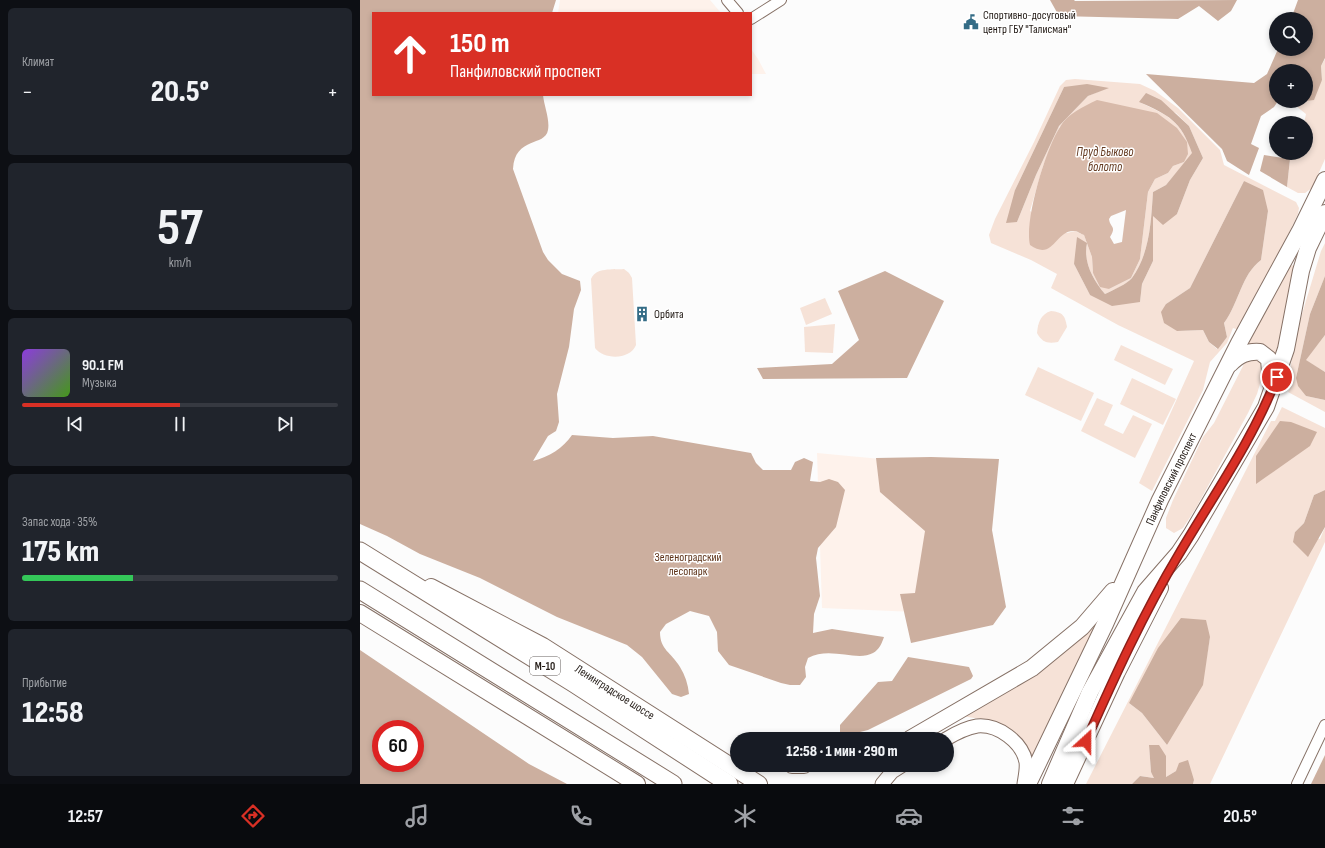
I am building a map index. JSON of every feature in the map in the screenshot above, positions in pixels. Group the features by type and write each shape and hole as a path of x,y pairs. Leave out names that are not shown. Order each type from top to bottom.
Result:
{"highway":[{"name":"Ленинградское шоссе","path":"360,551 573,683 729,784"},
{"name":"М-10","path":"360,590 673,784"}],"main road":[{"name":"Панфиловский проспект","path":"1028,784 1102,631 1130,565 1228,365 1325,180"},
{"path":"1065,784 1117,672 1179,553 1252,433 1269,399 1286,349 1301,271 1308,248 1325,212"},
{"path":"1228,365 1239,355 1246,352 1260,352 1266,356 1271,368 1269,399"},
{"name":"Ленинградское шоссе","path":"360,551 486,615 543,646 758,784"},
{"path":"1050,784 1090,692 1145,592 1179,553"},
{"path":"922,732 1032,668 1058,648 1082,627 1098,609 1130,565"},
{"path":"360,613 637,784"},
{"path":"697,744 730,754"}],"street":[{"path":"727,0 737,12"},
{"path":"752,18 781,0"},
{"path":"1297,784 1325,725"},
{"path":"954,734 962,730 977,726 995,728 1013,742 1021,751 1026,762 1024,784"},
{"path":"882,784 892,772"}],"shaded area":[{"path":"560,0 710,0 720,12 558,12"},
{"path":"752,50 758,59 766,74 752,74"},
{"path":"1325,59 1325,159 1312,188 1305,193 1298,193 1287,187 1290,160 1313,160 1313,116 1306,116 1306,114 1298,108 1313,108 1313,92 1322,80 1321,66"},
{"path":"1075,79 1140,84 1155,91 1178,108 1220,150 1224,165 1296,202 1299,208 1298,214 1242,331 1233,328 1227,343 1210,362 1203,390 1152,491 1139,483 1194,361 1118,325 1051,288 1057,274 1031,260 991,243 989,235 995,219 1034,142 1060,86 1066,80","holes":["1064,87 1107,88 1088,96 1059,126 1036,175 1017,222 1015,190","1139,102 1176,113 1189,126 1203,158 1190,180 1177,214 1153,216 1153,261 1142,284 1140,302 1090,295 1074,264 1087,243 1086,257 1090,270 1105,294 1126,283 1132,278 1143,258 1146,248 1153,192 1166,185 1193,153 1188,142 1173,121 1159,111","1060,126 1184,162 1173,166 1168,173 1155,179 1148,192 1140,259 1131,278 1109,289 1093,273 1092,257 1084,235 1075,231 1067,233 1030,211 1043,166","1244,181 1268,211 1261,260 1254,266 1244,281 1233,307 1224,323 1227,337 1217,349 1209,342 1203,330 1177,331 1166,304 1190,288"]},
{"path":"1325,243 1325,276 1310,314 1296,378 1306,396 1325,400 1325,412 1288,392 1293,383 1288,379 1299,324 1321,251"},
{"path":"1294,265 1296,268 1276,358 1267,346 1260,344 1245,346 1290,266"},
{"path":"624,269 632,278 636,345 633,350 623,356 617,357 604,355 595,348 591,279 593,275 600,271"},
{"path":"825,298 832,314 806,325 800,308"},
{"path":"1051,311 1058,312 1063,315 1067,327 1058,342 1051,343 1045,342 1037,333 1038,325 1042,316"},
{"path":"835,324 833,353 805,352 804,327"},
{"path":"1325,335 1325,372 1305,360"},
{"path":"1121,345 1173,369 1165,385 1114,360"},
{"path":"1253,357 1263,362 1264,370 1257,394 1196,508 1183,528 1174,533 1166,528 1166,518 1173,500 1203,437 1214,423 1246,360"},
{"path":"1038,367 1094,393 1081,421 1025,395"},
{"path":"1132,378 1176,399 1163,425 1120,404"},
{"path":"1097,398 1113,405 1104,425 1123,434 1133,415 1152,424 1135,458 1081,431"},
{"path":"1282,407 1325,428 1325,490 1314,495 1304,523 1295,532 1320,539 1325,527 1325,542 1210,784 1193,784 1194,780 1176,771 1166,777 1149,745 1151,772 1155,778 1140,776 1132,784 1086,784 1271,421 1275,421","holes":["1210,637 1206,661 1167,745 1142,713 1129,703"]},
{"path":"817,453 987,469 985,615 822,608"},
{"path":"1095,623 1091,641 1034,761 1016,736 992,721 962,716"}],"green space":[{"name":"Зеленоградский лесопарк","path":"360,0 556,0 552,12 372,12 372,96 543,96 548,121 548,130 546,135 542,139 524,147 519,151 515,159 513,169 543,252 548,260 562,274 580,281 581,290 574,309 569,347 557,394 559,422 556,431 548,436 533,461 545,457 555,451 572,435 613,438 653,436 751,453 756,463 763,470 791,470 795,462 804,458 813,462 810,481 820,482 829,479 838,482 845,490 836,527 818,548 816,558 820,596 814,614 813,633 832,629 884,637 877,650 867,655 859,656 825,653 808,658 805,667 806,677 800,685 790,685 729,665 718,651 717,632 709,616 690,611 666,624 660,632 660,638 664,647 677,662 686,680 689,694 681,697 672,694 642,657 627,645 557,617 480,578 420,554 387,536 360,524"},
{"path":"1050,0 1237,0 1231,11 1218,21 1199,6 1178,19 1059,16"},
{"path":"1298,0 1325,0 1325,58 1321,66 1322,80 1314,100 1313,64 1271,64 1275,56 1313,56 1313,12 1294,12"},
{"path":"1269,69 1269,108 1273,108 1261,116 1251,144 1259,148 1249,175 1227,161 1222,149 1146,74 1254,83 1267,74"},
{"path":"1087,84 1109,88 1088,96 1059,126 1036,175 1017,222 1006,223 1015,190 1064,87"},
{"path":"1146,93 1161,100 1189,126 1203,158 1190,180 1177,214 1163,225 1153,216 1153,261 1142,284 1140,302 1112,306 1090,295 1074,264 1077,237 1087,243 1086,257 1090,270 1105,294 1127,282 1132,278 1138,268 1146,248 1150,226 1153,192 1166,185 1192,153 1183,133 1173,120 1139,102"},
{"path":"1264,155 1269,156 1269,160 1290,160 1287,187 1260,171"},
{"path":"1244,181 1263,190 1268,211 1261,260 1254,266 1244,281 1233,307 1224,323 1227,337 1218,349 1209,342 1203,330 1177,331 1164,323 1161,312 1166,304 1190,288"},
{"path":"885,271 944,301 907,378 763,379 757,368 832,364 859,340 838,291"},
{"path":"1325,276 1325,335 1306,360 1325,372 1325,400 1306,396 1298,386 1296,378 1310,314"},
{"path":"1280,421 1291,422 1317,432 1310,446 1256,484 1256,456"},
{"path":"931,457 999,459 992,530 1006,607 993,625 911,643 900,594 915,593 925,531 880,492 876,458"},
{"path":"1325,490 1325,527 1308,557 1293,542 1295,532 1304,523 1314,495"},
{"path":"1181,618 1206,620 1210,637 1203,685 1167,745 1142,713 1129,703 1158,648"},
{"path":"360,650 529,764 567,784 360,784"},
{"path":"908,657 969,667 973,676 971,679 868,730 860,732 840,732 840,725 878,682 892,681"},
{"path":"1149,745 1159,745 1166,756 1166,777 1176,771 1179,763 1188,760 1194,780 1193,784 1132,784 1140,776 1154,778 1151,772"},
{"path":"1325,755 1325,784 1311,784"}],"water":[{"name":"Пруд Быково болото","path":"1097,100 1157,113 1177,128 1187,142 1188,154 1184,162 1173,166 1168,173 1155,179 1148,192 1140,259 1131,278 1109,289 1100,287 1093,273 1092,257 1084,235 1076,231 1068,232 1050,248 1044,250 1030,245 1029,234 1033,203 1043,167 1054,137 1067,118 1076,111","holes":["1126,210 1122,242 1114,244 1110,237 1113,229 1109,219 1111,216"]}],"place":[{"name":"Спортивно-досуговый центр ГБУ \"Талисман\"","path":"971,22"},
{"name":"Орбита","path":"642,314"}],"route":[{"path":"1086,741 1117,672 1151,604 1179,553 1252,433 1266,406 1277,377"}]}
